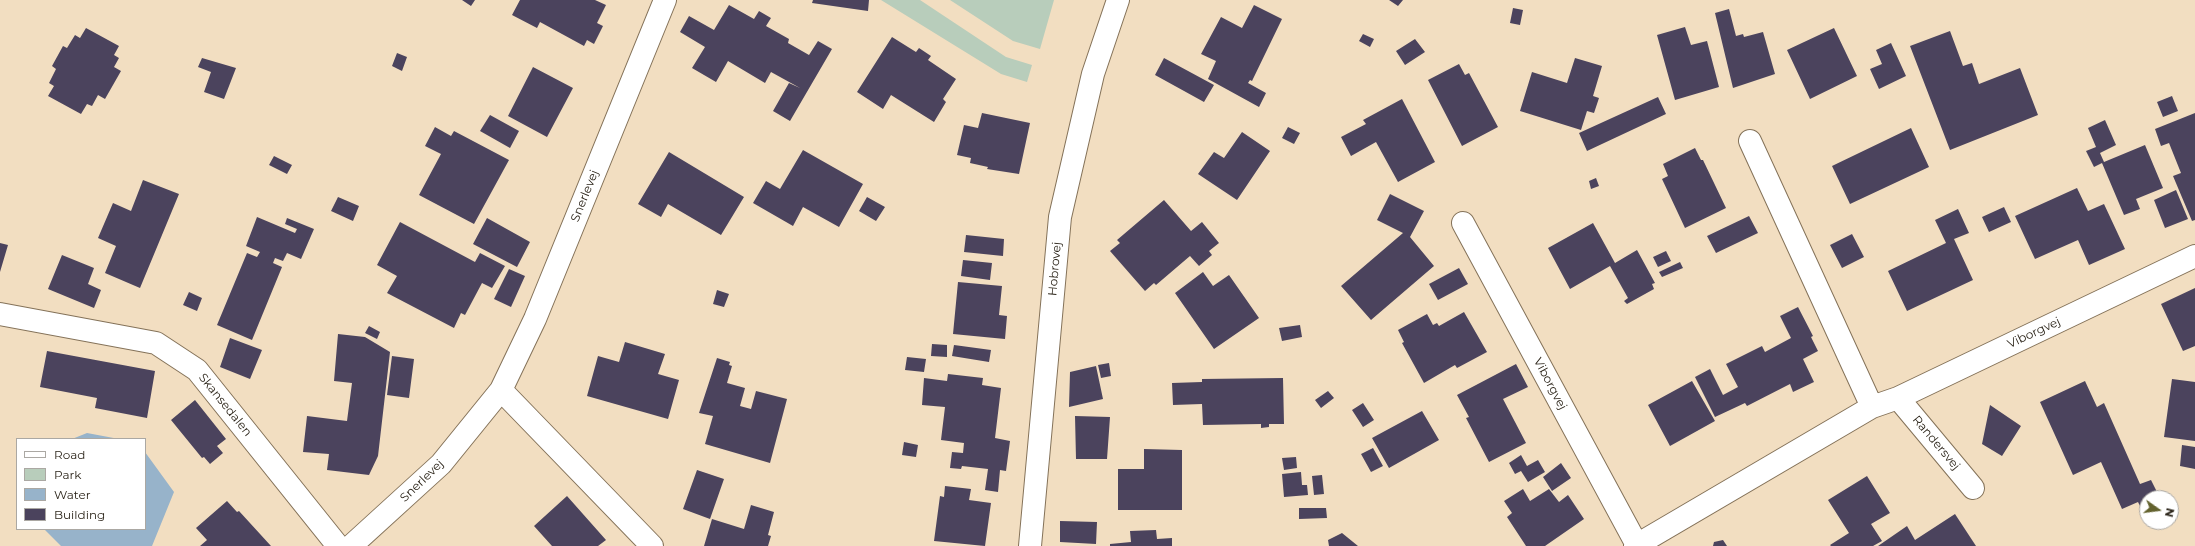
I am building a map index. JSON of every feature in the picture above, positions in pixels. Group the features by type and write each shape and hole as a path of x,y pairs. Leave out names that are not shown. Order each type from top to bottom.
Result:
{"street":[{"name":"Snerlevej","path":"351,546 441,464 501,390 535,319 665,0"},
{"name":"Hobrovej","path":"1030,546 1060,217 1093,74 1118,0"},
{"path":"1750,141 1872,407"},
{"name":"Viborgvej","path":"1463,223 1636,545 1872,407 1898,398 2195,256"},
{"name":"Skansedalen","path":"0,314 156,343 197,370 338,546"},
{"path":"501,390 652,546"},
{"name":"Randersvej","path":"1898,398 1973,488"}],"green space":[{"path":"881,0 920,0 1006,57 1032,65 1027,82 1001,74"},
{"path":"950,0 1054,0 1040,49 1013,41"}],"water":[{"path":"87,433 114,438 74,438"},
{"path":"146,453 174,492 152,546 61,546 45,530 146,530"}],"building":[{"path":"462,0 475,0 471,6"},
{"path":"520,0 595,0 606,5 597,23 603,26 594,44 587,40 584,46 540,22 537,28 512,15"},
{"path":"813,0 869,0 868,11 812,3"},
{"path":"1389,0 1403,0 1398,6"},
{"path":"729,5 754,19 759,11 771,18 766,26 789,39 788,43 809,55 818,41 832,49 790,121 773,111 789,83 800,88 771,72 765,83 728,61 716,82 692,68 705,47 680,32 689,16 714,30"},
{"path":"1254,5 1282,19 1252,81 1250,80 1248,83 1266,93 1259,107 1208,79 1216,61 1201,54 1221,17 1242,28"},
{"path":"1513,8 1523,10 1520,25 1510,23"},
{"path":"1729,9 1736,36 1743,34 1744,37 1763,32 1775,74 1733,88 1715,13"},
{"path":"1685,27 1691,45 1707,41 1719,87 1675,100 1657,35"},
{"path":"86,28 119,46 114,55 119,58 114,67 121,71 105,99 98,95 92,106 87,104 81,114 48,96 54,86 49,83 56,69 52,66 63,46 67,48 75,35 80,38"},
{"path":"1834,28 1857,76 1810,99 1787,50"},
{"path":"1950,31 1963,66 1972,63 1979,84 2020,68 2038,115 1950,150 1910,46"},
{"path":"1363,34 1374,39 1370,47 1359,41"},
{"path":"892,37 916,52 919,48 931,56 928,60 956,79 943,99 946,102 934,122 891,95 883,109 857,92"},
{"path":"1415,39 1425,52 1405,65 1396,51"},
{"path":"1891,43 1906,76 1879,89 1870,69 1882,64 1876,50"},
{"path":"397,53 407,57 402,71 392,66"},
{"path":"202,58 236,68 224,99 204,92 211,72 198,67"},
{"path":"1164,58 1214,85 1204,102 1155,75"},
{"path":"1575,58 1602,66 1593,96 1599,98 1594,113 1587,111 1581,130 1520,111 1532,72 1567,83"},
{"path":"1459,64 1465,75 1469,73 1498,127 1462,146 1428,80"},
{"path":"533,67 573,88 547,137 508,116"},
{"path":"2172,96 2178,111 2163,117 2157,102"},
{"path":"1658,97 1666,114 1587,151 1579,133"},
{"path":"1402,99 1435,162 1398,182 1376,142 1351,156 1341,137 1366,124 1363,120"},
{"path":"982,113 1030,123 1019,174 987,169 988,167 970,163 971,158 957,155 964,125 978,128"},
{"path":"2195,113 2195,220 2192,221 2173,176 2181,173 2169,143 2161,146 2155,129"},
{"path":"490,115 519,131 510,148 480,131"},
{"path":"2105,120 2116,145 2100,153 2104,162 2145,145 2163,188 2136,199 2140,209 2124,215 2102,163 2094,167 2086,151 2096,147 2088,128"},
{"path":"435,127 451,136 454,131 509,160 474,224 419,195 441,154 425,146"},
{"path":"1288,127 1300,133 1294,144 1282,138"},
{"path":"1911,128 1929,167 1850,204 1832,166"},
{"path":"1242,132 1270,151 1237,200 1198,174 1214,152 1224,158"},
{"path":"1695,148 1701,160 1703,160 1726,208 1685,228 1662,179 1668,176 1663,164"},
{"path":"803,150 863,184 839,227 803,207 793,226 753,203 766,181 780,189"},
{"path":"669,152 744,197 721,235 668,204 661,217 638,204"},
{"path":"274,156 292,165 287,174 269,165"},
{"path":"1596,178 1599,186 1591,189 1589,181"},
{"path":"143,180 179,194 140,288 105,273 116,246 98,238 113,203 131,211"},
{"path":"2077,188 2088,211 2104,204 2125,249 2089,265 2078,240 2035,259 2015,216"},
{"path":"2176,190 2188,219 2165,228 2154,200"},
{"path":"1390,194 1424,211 1410,237 1434,266 1371,320 1341,286 1403,233 1377,220"},
{"path":"338,197 359,206 353,221 331,211"},
{"path":"867,197 885,207 876,221 859,211"},
{"path":"1164,200 1191,231 1202,222 1219,243 1209,251 1212,255 1199,266 1190,256 1156,285 1154,283 1145,291 1110,251 1120,243 1117,240"},
{"path":"2004,207 2011,222 1989,232 1982,217"},
{"path":"1958,209 1969,233 1954,239 1973,280 1907,311 1888,271 1946,243 1935,220"},
{"path":"1749,216 1758,233 1716,253 1707,236"},
{"path":"257,217 295,233 297,229 285,224 287,218 314,229 301,259 287,253 283,261 275,258 273,263 282,267 252,340 217,325 247,253 257,257 260,252 246,246"},
{"path":"487,218 530,242 517,267 473,244"},
{"path":"400,222 475,262 480,253 505,266 492,288 482,283 465,315 461,313 454,328 387,293 397,276 377,265"},
{"path":"1593,223 1615,263 1637,250 1655,283 1652,284 1654,289 1627,304 1624,301 1628,298 1610,266 1570,289 1548,248"},
{"path":"1852,234 1864,257 1842,268 1830,245"},
{"path":"966,235 1004,239 1003,256 964,252"},
{"path":"0,243 8,245 0,272"},
{"path":"1666,251 1671,261 1658,267 1653,257"},
{"path":"62,255 94,268 88,284 101,290 94,308 48,289"},
{"path":"963,260 992,263 990,280 961,276"},
{"path":"1680,262 1683,268 1662,277 1659,272"},
{"path":"1459,268 1468,284 1438,300 1429,284"},
{"path":"509,269 525,276 511,307 494,299"},
{"path":"1203,272 1213,286 1229,275 1259,318 1214,349 1175,293"},
{"path":"958,282 1002,286 999,315 1007,316 1005,339 953,334"},
{"path":"2195,288 2195,346 2183,351 2161,304"},
{"path":"717,290 729,294 724,307 713,304"},
{"path":"189,292 202,298 197,311 183,305"},
{"path":"1798,307 1813,336 1811,337 1818,351 1803,359 1814,382 1793,392 1790,384 1747,406 1745,403 1715,417 1695,377 1710,369 1723,395 1738,387 1726,364 1762,346 1765,352 1791,338 1780,316"},
{"path":"1464,312 1487,352 1457,368 1455,365 1424,383 1402,343 1404,342 1398,330 1427,314 1433,325 1437,323 1439,326"},
{"path":"1300,325 1302,337 1282,341 1279,328"},
{"path":"369,326 380,332 377,339 365,333"},
{"path":"338,334 365,337 390,352 378,456 369,475 327,470 329,454 303,452 307,416 347,421 352,383 334,381"},
{"path":"230,338 262,350 250,379 220,367"},
{"path":"625,342 665,354 658,374 679,380 668,419 587,396 598,356 619,362"},
{"path":"932,344 947,345 947,357 931,356"},
{"path":"954,345 991,350 989,362 952,356"},
{"path":"47,351 155,371 147,418 95,408 97,398 40,387"},
{"path":"392,356 414,359 409,398 387,395"},
{"path":"907,357 926,359 924,372 905,370"},
{"path":"717,358 730,362 729,365 732,366 727,383 745,388 740,406 751,409 756,391 787,399 770,463 705,444 713,416 699,413"},
{"path":"1109,363 1111,376 1101,378 1098,365"},
{"path":"1516,364 1528,387 1503,399 1526,443 1489,462 1466,418 1469,417 1457,395"},
{"path":"1096,366 1103,399 1069,407 1070,372"},
{"path":"948,374 983,378 982,385 1001,388 995,438 1010,441 1006,471 1000,470 998,492 985,490 988,469 962,466 961,469 950,468 952,452 963,453 964,443 941,440 945,407 922,405 924,378 947,381"},
{"path":"1283,378 1284,424 1269,424 1269,427 1261,428 1261,424 1203,425 1202,404 1173,405 1172,383 1202,382 1202,379"},
{"path":"2172,379 2195,382 2195,441 2164,437"},
{"path":"1692,381 1715,421 1670,446 1648,405"},
{"path":"2085,381 2097,407 2104,403 2140,484 2151,480 2156,490 2139,490 2139,504 2138,502 2122,509 2101,462 2073,475 2040,402"},
{"path":"1328,391 1334,398 1321,408 1315,400"},
{"path":"195,400 226,439 217,446 223,453 210,464 204,457 202,458 171,420"},
{"path":"1363,403 1374,420 1363,427 1352,410"},
{"path":"1990,405 2021,426 2002,456 1982,444"},
{"path":"1422,411 1439,440 1389,468 1372,438"},
{"path":"1075,416 1110,417 1107,459 1076,459"},
{"path":"904,442 918,445 916,457 902,455"},
{"path":"2182,445 2195,447 2195,469 2180,466"},
{"path":"1373,448 1383,466 1371,472 1361,454"},
{"path":"1144,449 1182,450 1182,510 1118,510 1118,469 1144,469"},
{"path":"1521,455 1527,466 1538,460 1545,472 1528,482 1521,471 1515,474 1509,463"},
{"path":"1296,457 1297,468 1284,470 1282,458"},
{"path":"1561,463 1571,478 1552,491 1543,477"},
{"path":"697,470 724,479 710,519 683,509"},
{"path":"1301,472 1302,485 1307,485 1308,495 1284,497 1282,474"},
{"path":"1322,475 1324,494 1314,495 1312,476"},
{"path":"1867,476 1890,513 1871,524 1882,541 1873,546 1831,546 1830,545 1849,533 1828,500"},
{"path":"945,486 971,489 969,500 991,503 985,546 934,541 940,496 944,497"},
{"path":"1523,489 1530,501 1549,489 1559,502 1568,495 1584,519 1545,546 1526,546 1507,517 1512,513 1504,501"},
{"path":"567,496 606,540 598,546 552,546 534,526"},
{"path":"227,501 237,512 239,511 271,546 200,546 207,540 196,528"},
{"path":"751,505 774,512 768,535 771,536 768,546 704,546 712,519 744,529"},
{"path":"1299,508 1326,508 1327,518 1299,519"},
{"path":"1955,514 1976,546 1878,546 1907,526 1915,540"},
{"path":"1060,521 1097,522 1096,544 1060,542"},
{"path":"1156,530 1157,539 1172,538 1172,546 1110,546 1110,544 1131,542 1130,531"},
{"path":"1342,533 1358,546 1329,546 1328,540"},
{"path":"1723,540 1727,546 1713,546 1714,542"}]}
